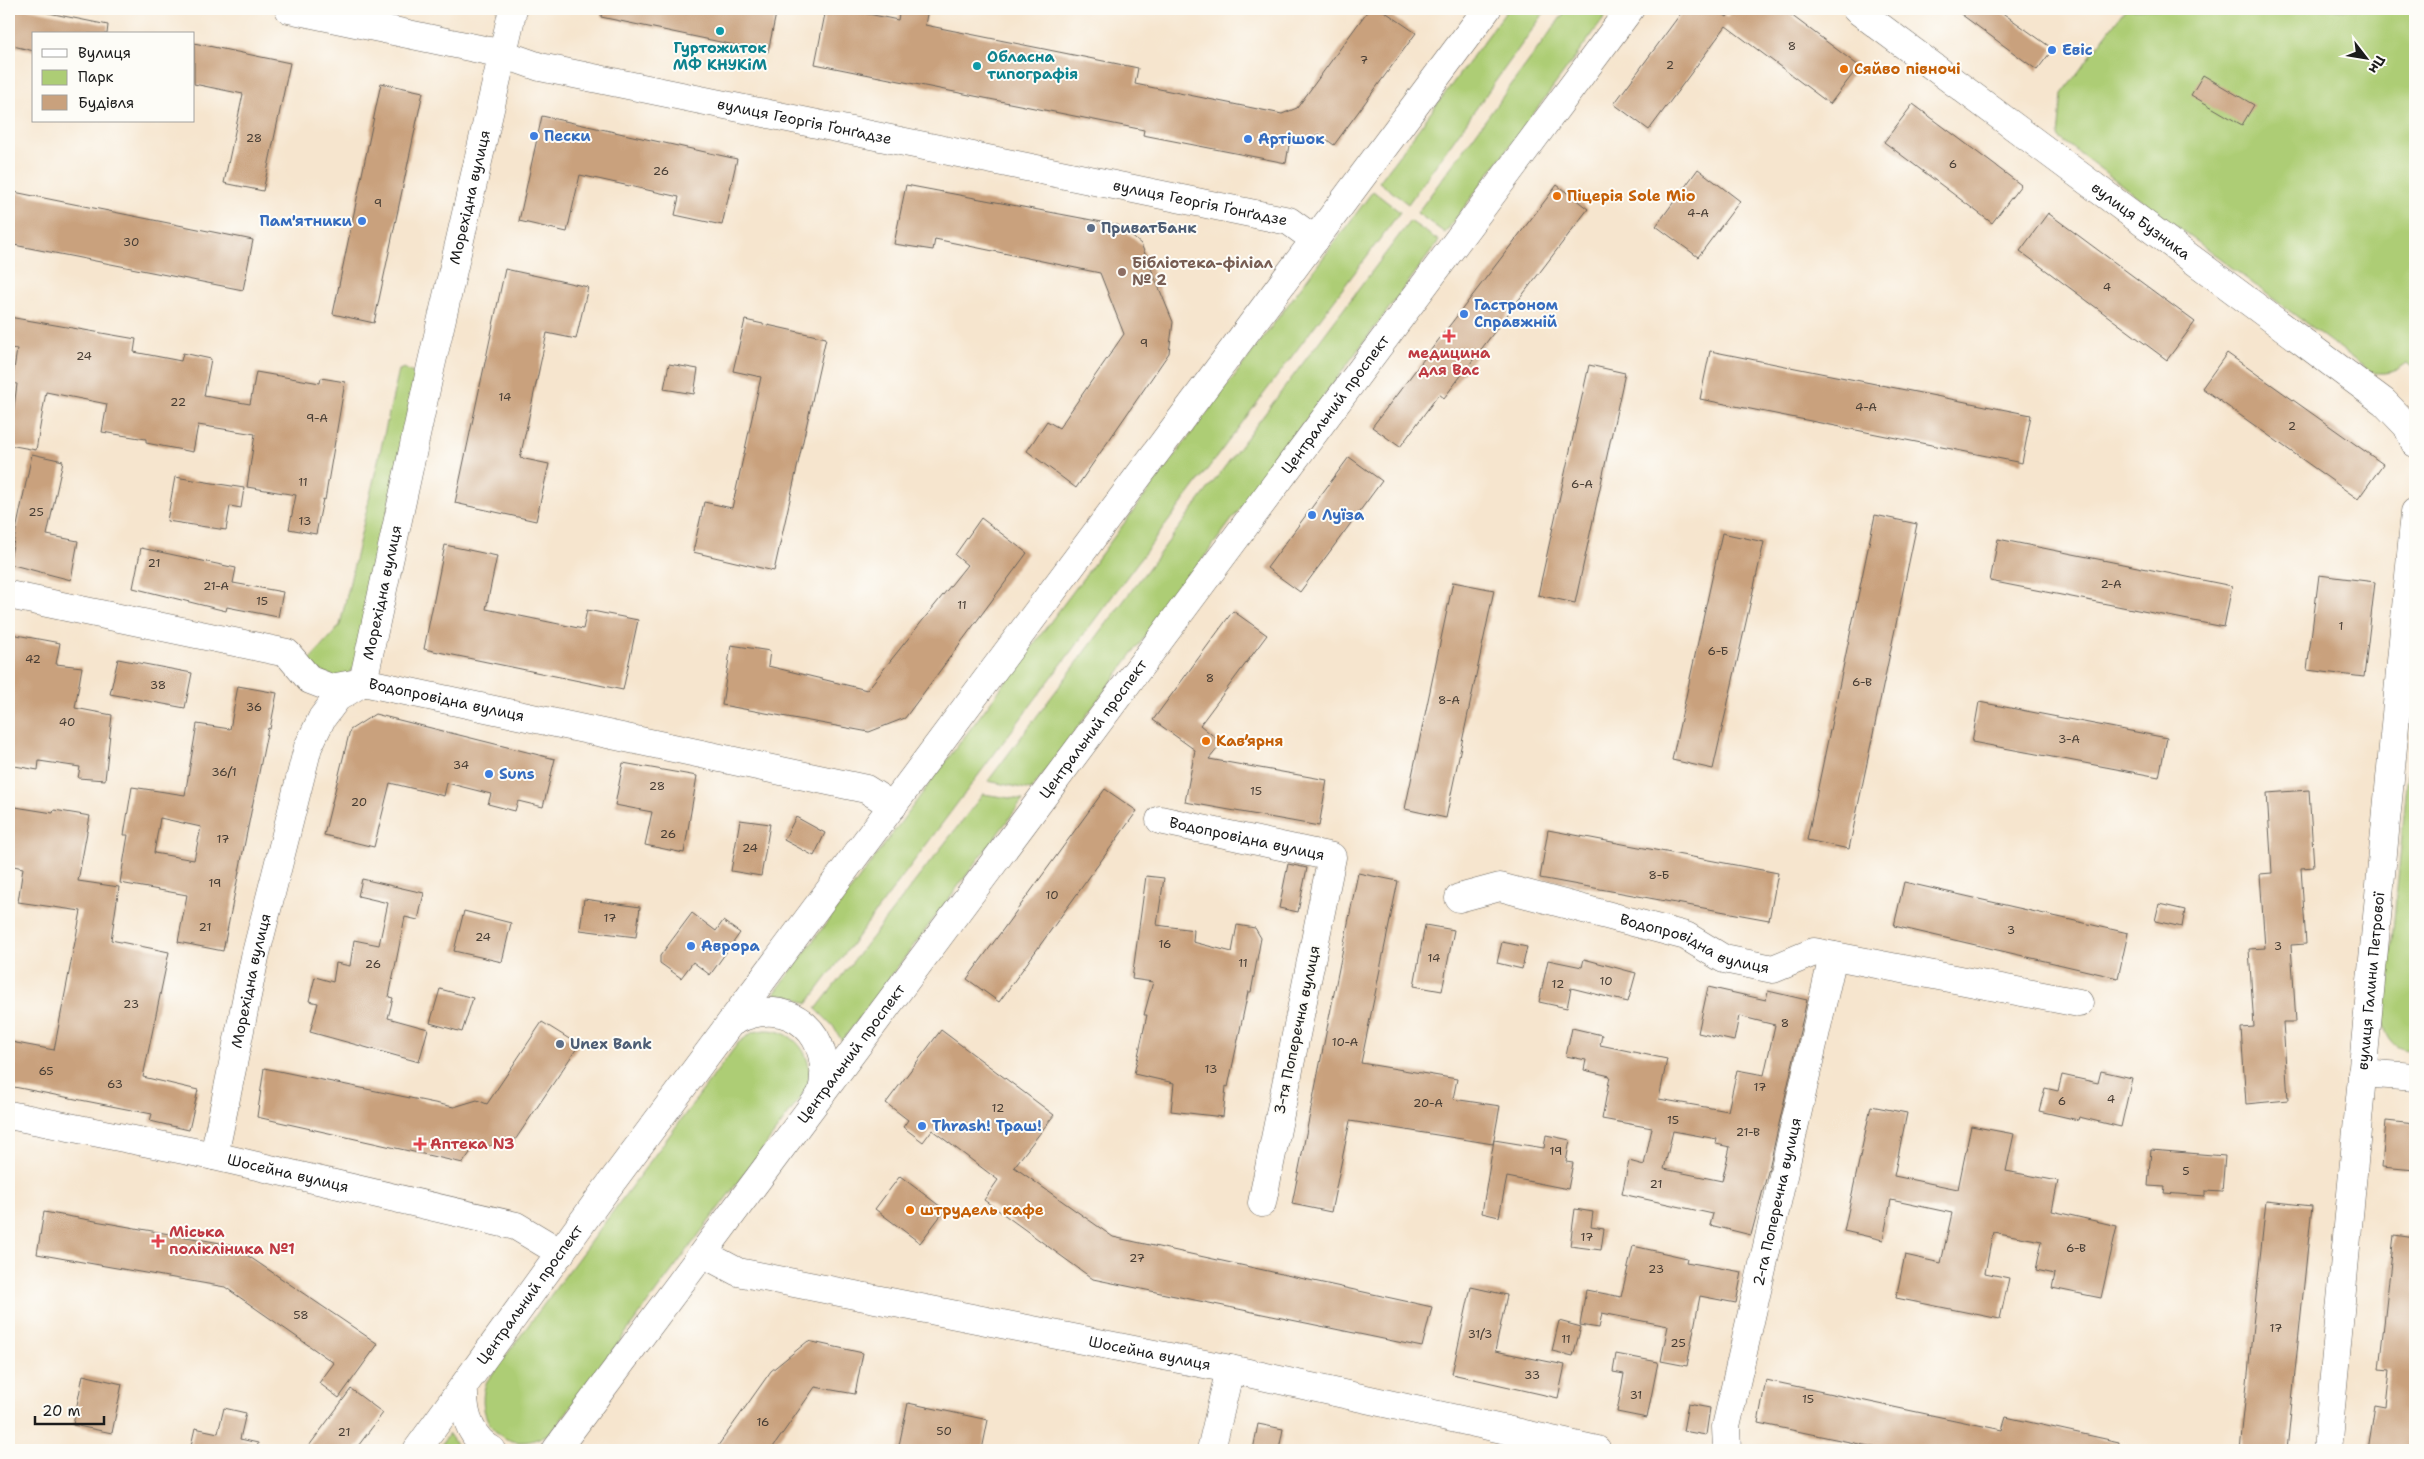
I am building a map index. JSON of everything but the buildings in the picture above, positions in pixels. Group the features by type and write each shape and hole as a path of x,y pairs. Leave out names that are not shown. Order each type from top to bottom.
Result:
{"street":[{"name":"вулиця Георгія Ґонґадзе","path":"289,9 503,54 540,66 1290,221 1314,240"},
{"name":"Морехідна вулиця","path":"214,1156 255,957 308,747 322,718 337,698 364,682 429,376 513,9"},
{"name":"Центральний проспект","path":"417,1450 892,806 1487,9"},
{"name":"Центральний проспект","path":"556,1450 704,1254 1630,9"},
{"name":"вулиця Бузника","path":"1856,9 2384,402 2407,426 2415,443"},
{"name":"вулиця Галини Петрової","path":"2327,1450 2415,512"},
{"name":"Водопровідна вулиця","path":"9,595 287,653 310,680 331,688 364,682 866,789 892,806"},
{"name":"Водопровідна вулиця","path":"1160,820 1332,857"},
{"name":"3-тя Поперечна вулиця","path":"1262,1203 1332,857"},
{"name":"Водопровідна вулиця","path":"1459,898 1500,887 1686,936 1724,959 1773,969 1814,952 2079,1003"},
{"name":"2-га Поперечна вулиця","path":"1727,1450 1726,1427 1834,956"},
{"path":"734,1021 760,1011 774,1011 801,1022 818,1041 823,1054 825,1080 821,1095"},
{"path":"2362,1073 2415,1077"},
{"name":"Шосейна вулиця","path":"9,1114 214,1156 516,1226 561,1253"},
{"name":"Шосейна вулиця","path":"704,1254 738,1272 1230,1369 1597,1450"},
{"path":"1211,1450 1230,1369"},
{"path":"464,1387 463,1404 467,1420 475,1435 492,1450"}],"green space":[{"path":"1508,9 1547,9 1408,204 1379,182"},
{"path":"1567,9 1611,9 1445,233 1417,213"},
{"path":"2125,9 2415,9 2415,370 2407,363 2397,369 2384,373 2368,370 2058,137 2062,94"},
{"path":"1373,191 1400,212 807,1004 795,997 774,994 935,776"},
{"path":"1410,221 1439,241 1031,790 988,781"},
{"path":"404,368 416,375 356,666 342,680 307,665 340,625 399,370"},
{"path":"2415,699 2415,1051 2394,1045 2384,1026"},
{"path":"983,794 1023,800 842,1041 833,1026 816,1009"},
{"path":"777,1031 787,1035 803,1050 809,1070 809,1081 805,1092 552,1432 528,1442 509,1440 500,1435 493,1428 484,1411 484,1391 487,1381 738,1043 753,1032"},
{"path":"449,1434 460,1450 437,1450"}],"place":[{"name":"Гуртожиток МФ КНУКіМ","path":"720,31"},
{"name":"Евіс","path":"2052,50"},
{"name":"Обласна типографія","path":"977,66"},
{"name":"Сяйво півночі","path":"1844,69"},
{"name":"Пески","path":"534,136"},
{"name":"Артішок","path":"1248,139"},
{"name":"Піцерія Sole Mio","path":"1557,196"},
{"name":"Пам'ятники","path":"362,221"},
{"name":"ПриватБанк","path":"1091,228"},
{"name":"Бібліотека-філіал № 2","path":"1122,272"},
{"name":"Гастроном Справжній","path":"1464,314"},
{"name":"медицина для Вас","path":"1449,336"},
{"name":"Луїза","path":"1312,515"},
{"name":"Кав’ярня","path":"1206,741"},
{"name":"Suns","path":"489,774"},
{"name":"Аврора","path":"691,946"},
{"name":"Unex Bank","path":"560,1044"},
{"name":"Thrash! Траш!","path":"922,1126"},
{"name":"Аптека N3","path":"420,1144"},
{"name":"штрудель кафе","path":"910,1210"},
{"name":"Міська полікліника №1","path":"158,1241"}]}
